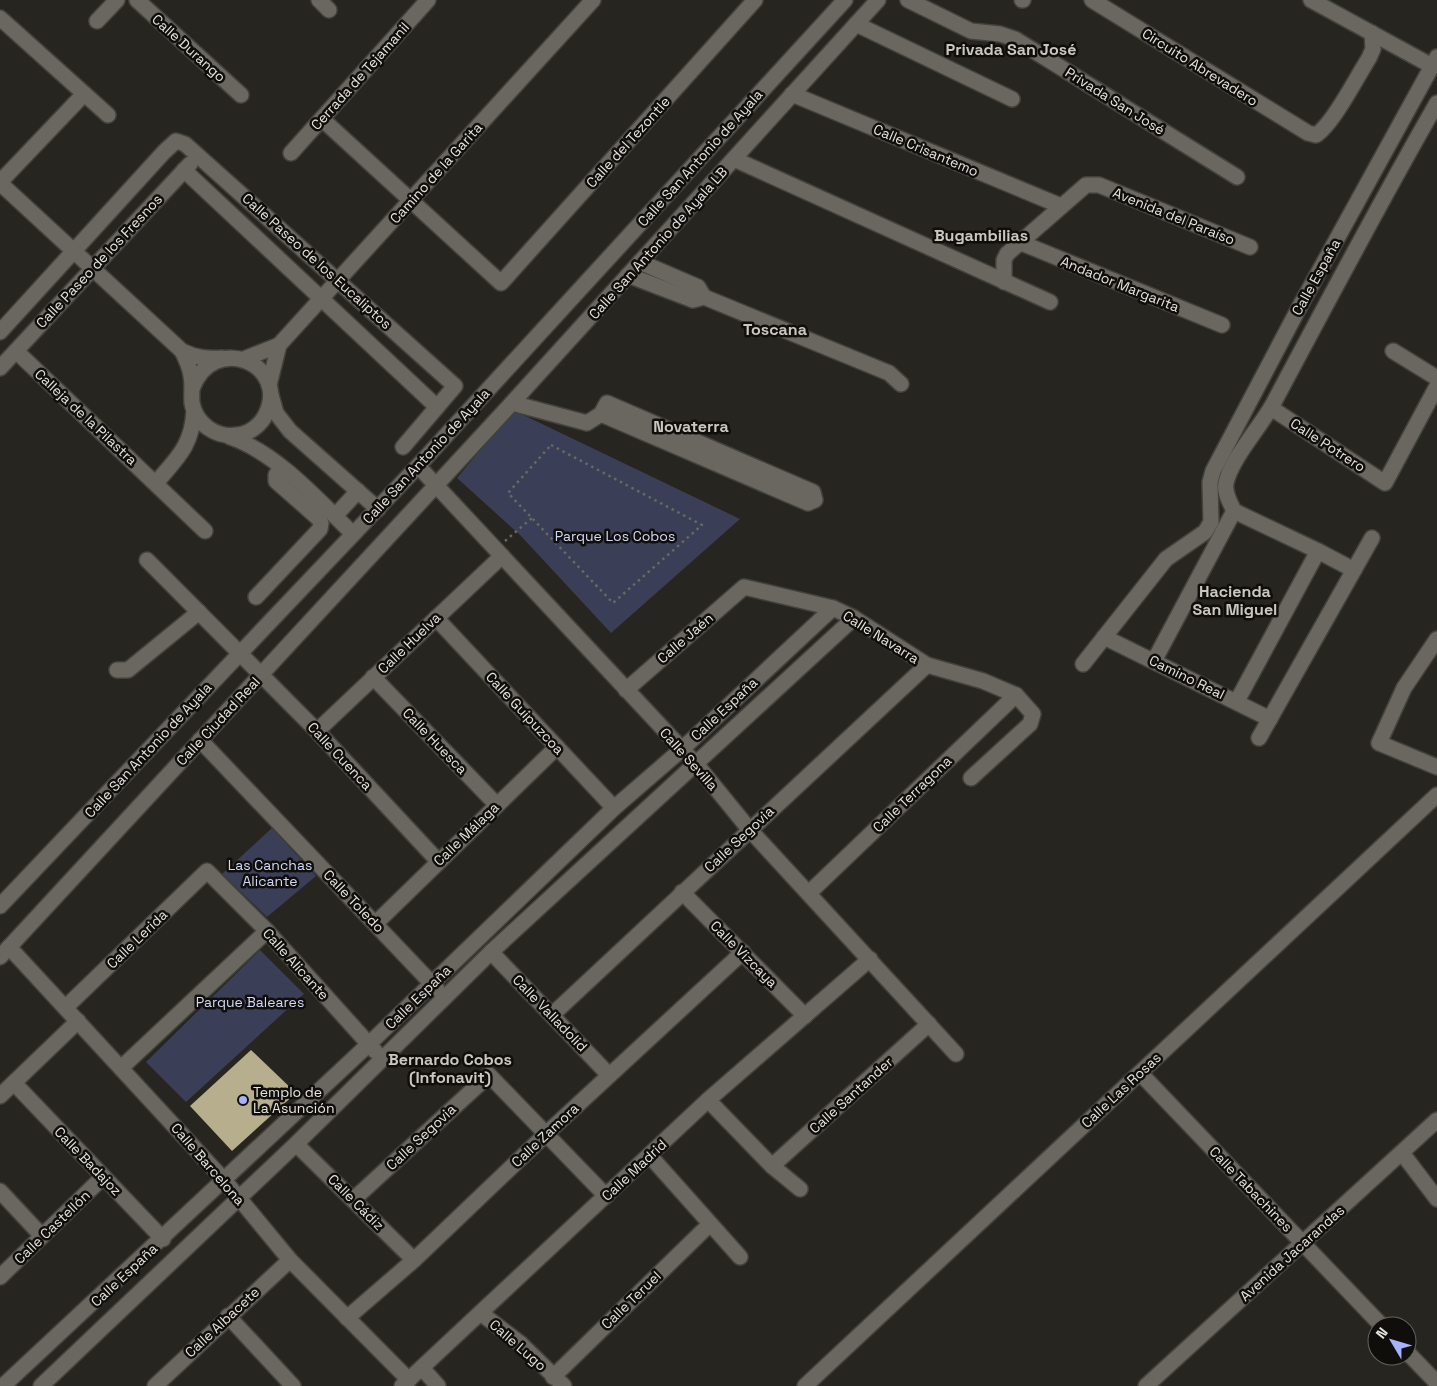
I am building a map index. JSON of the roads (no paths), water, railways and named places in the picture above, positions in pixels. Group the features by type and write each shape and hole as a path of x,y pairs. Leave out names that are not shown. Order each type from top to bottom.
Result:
{"street":[{"path":"97,21 117,0"},
{"name":"Calle Durango","path":"137,0 241,96"},
{"name":"Cerrada de Tejamanil","path":"291,153 428,0"},
{"name":"Camino de la Garita","path":"244,359 279,345 593,0"},
{"name":"Calle del Tezontle","path":"410,200 501,283 756,0"},
{"name":"Calle San Antonio de Ayala","path":"0,906 378,509 845,0"},
{"name":"Calle San Antonio de Ayala LB","path":"436,484 878,0"},
{"name":"Privada San José","path":"908,0 971,31 1000,34 1015,39 1237,177"},
{"name":"Circuito Abrevadero","path":"1092,0 1308,134 1316,135 1322,131 1331,118 1373,49 1372,33"},
{"path":"1311,0 1372,33 1434,62"},
{"path":"0,18 108,115"},
{"path":"856,24 1012,100"},
{"path":"816,31 834,49"},
{"name":"Calle España","path":"1205,532 1211,522 1210,482 1213,471 1300,306 1434,62"},
{"path":"84,94 0,183 182,351 194,357 244,359 259,369 270,389 276,413 290,430 378,509"},
{"name":"Calle Crisantemo","path":"792,94 1060,206"},
{"name":"Calle España","path":"1234,511 1227,496 1226,482 1270,408 1386,191 1437,103"},
{"path":"322,119 410,200"},
{"name":"Calle Paseo de los Eucaliptos","path":"176,141 185,144 198,155 455,386 437,407 184,170"},
{"name":"Calle Paseo de los Fresnos","path":"0,332 176,141"},
{"name":"Calle Paseo de los Fresnos","path":"0,368 198,155"},
{"path":"734,159 1050,302"},
{"path":"1368,181 1386,191"},
{"name":"Avenida del Paraíso","path":"1060,206 1086,185 1098,185 1250,246"},
{"path":"1004,282 1004,260 1007,254 1018,242 1060,206"},
{"name":"Andador Margarita","path":"1018,242 1222,325"},
{"path":"640,262 698,287 704,297 889,373 901,384"},
{"path":"628,275 693,300 704,297"},
{"path":"586,283 604,302"},
{"name":"Camino de la Garita","path":"270,389 279,345"},
{"name":"Calleja de la Pilastra","path":"16,350 205,531"},
{"path":"156,483 186,448 191,437 194,411 191,376 182,351"},
{"path":"1393,351 1437,378"},
{"path":"192,389 203,369 222,358"},
{"name":"Calle Potrero","path":"1270,408 1385,483 1437,386"},
{"path":"186,448 208,437 248,432 264,419 269,407 270,389"},
{"path":"512,403 587,423 601,414 607,403 668,437 727,462 813,492 816,496 815,500 808,503 727,462"},
{"path":"403,447 437,407"},
{"path":"194,411 204,426 224,436 249,443 269,456 353,534"},
{"name":"Calle Sevilla","path":"418,466 697,765 749,829 956,1054"},
{"path":"256,597 320,529 321,524 318,518 276,481 276,475 282,468"},
{"name":"Calle Ciudad Real","path":"4,952 436,484"},
{"path":"335,516 358,490"},
{"path":"1154,662 1234,511 1354,570"},
{"path":"1084,664 1166,559 1205,532 1219,540"},
{"path":"1260,738 1372,538"},
{"path":"1237,701 1318,551"},
{"name":"Calle Huelva","path":"317,731 436,618 499,552"},
{"name":"Calle Cuenca","path":"147,560 317,731 438,861"},
{"name":"Calle Jaén","path":"626,690 744,587"},
{"name":"Calle Navarra","path":"744,587 833,608 854,618 927,665 983,681 1016,695"},
{"name":"Calle España","path":"3,1386 163,1239 614,808 681,750 833,608"},
{"path":"117,670 128,670 199,612"},
{"name":"Calle Guipuzcoa","path":"436,618 614,808"},
{"name":"Calle España","path":"41,1386 296,1144 490,952 697,765 854,618"},
{"name":"Camino Real","path":"1104,637 1237,701 1270,719"},
{"path":"1437,639 1404,688 1379,743 1437,767"},
{"name":"Calle Segovia","path":"553,1014 749,829 927,665"},
{"name":"Calle Huesca","path":"374,677 496,804"},
{"path":"971,778 1030,724 1032,714 1016,695"},
{"name":"Calle Terragona","path":"809,893 1016,695"},
{"name":"Calle Toledo","path":"200,740 376,923 445,998"},
{"name":"Calle Málaga","path":"376,923 496,804 557,747"},
{"name":"Calle Las Rosas","path":"805,1386 1437,795"},
{"name":"Calle Alicante","path":"207,871 383,1059"},
{"name":"Calle Lerida","path":"66,1007 207,871"},
{"name":"Calle Vizcaya","path":"682,892 805,1016"},
{"path":"121,1068 266,932"},
{"name":"Calle Barcelona","path":"4,952 66,1007 224,1180 290,1260 347,1318 406,1383"},
{"name":"Calle Valladolid","path":"490,952 553,1014 609,1075"},
{"name":"Calle Zamora","path":"347,1318 414,1260 609,1075 743,952"},
{"name":"Calle Madrid","path":"406,1383 482,1314 708,1100 870,959"},
{"path":"0,1096 78,1021"},
{"name":"Calle Santander","path":"772,1166 929,1024"},
{"name":"Calle Tabachines","path":"1140,1073 1372,1316"},
{"name":"Calle Segovia","path":"354,1199 489,1075 546,1134"},
{"name":"Calle Badajoz","path":"14,1083 163,1239"},
{"path":"708,1100 772,1166 800,1189"},
{"name":"Avenida Jacarandas","path":"1146,1386 1437,1120"},
{"path":"546,1134 606,1196"},
{"name":"Calle Cádiz","path":"296,1144 414,1260"},
{"path":"1402,1153 1437,1199"},
{"path":"650,1156 740,1257"},
{"name":"Calle Castellón","path":"0,1277 103,1177"},
{"path":"0,1190 42,1236"},
{"name":"Calle Teruel","path":"558,1381 710,1224"},
{"name":"Calle Albacete","path":"154,1386 290,1260"},
{"name":"Calle Lugo","path":"482,1314 521,1344 558,1381"},
{"path":"228,1316 290,1385"},
{"path":"1417,1362 1437,1383"},
{"path":"422,1368 438,1386"}],"place":[{"name":"Templo de La Asunción","path":"243,1100"}],"district":[{"name":"Privada San José","path":"1011,49"},
{"name":"Bugambilias","path":"981,235"},
{"name":"Toscana","path":"775,329"},
{"name":"Novaterra","path":"691,426"},
{"name":"Hacienda San Miguel","path":"1235,600"},
{"name":"Bernardo Cobos (Infonavit)","path":"450,1068"}],"park label":[{"name":"Parque Los Cobos","path":"615,536"},
{"name":"Las Canchas Alicante","path":"270,874"},
{"name":"Parque Baleares","path":"250,1002"}]}
